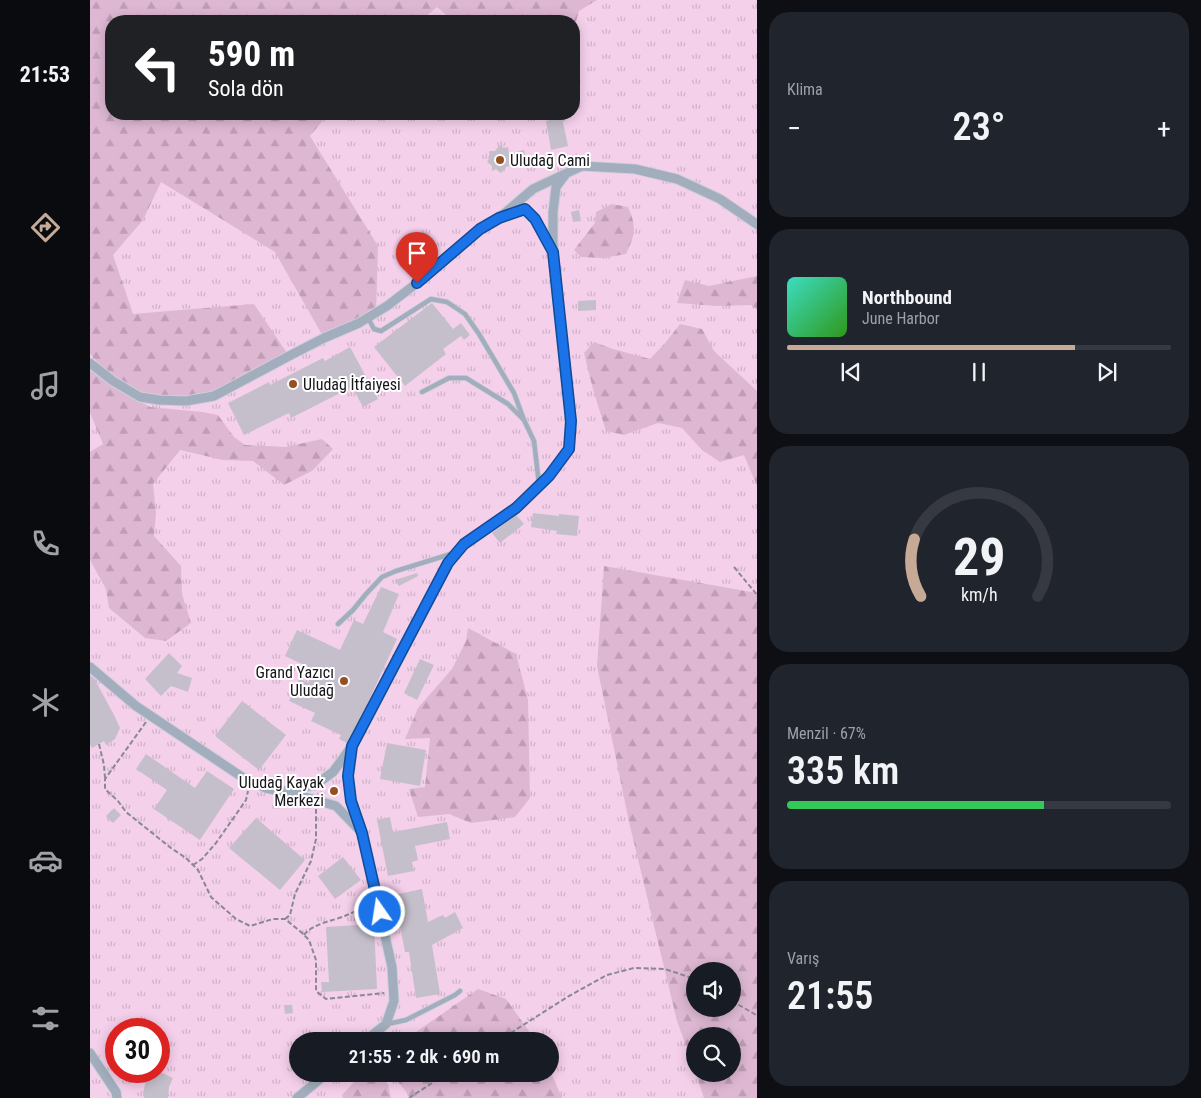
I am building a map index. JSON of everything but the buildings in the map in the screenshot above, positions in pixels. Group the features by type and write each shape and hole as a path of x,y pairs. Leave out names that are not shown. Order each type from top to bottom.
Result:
{"street":[{"path":"90,363 140,397 186,401 214,396 387,306 480,229 499,218 533,189 582,166 635,169 677,178 720,199 757,225"},
{"path":"279,792 315,785 334,772 352,746 448,563 464,544 516,508 549,476 569,449 571,421 553,252 553,212 556,187 567,172"},
{"path":"499,218 525,209 535,219 553,252"},
{"path":"90,667 150,716 250,781 279,792 336,806 362,833"},
{"path":"352,746 348,776 351,801 362,833 392,967 394,1000 386,1024 376,1032"},
{"path":"90,1053 116,1092 117,1098"},
{"path":"297,1098 316,1082"}],"lane":[{"path":"368,317 374,328 381,331 432,299 447,302 465,314 514,393 534,441 539,485"},
{"path":"422,392 449,378 466,378 508,404 524,420"},
{"path":"338,624 382,577 458,552"},
{"path":"386,1024 406,1020 448,999 460,990"}],"path":[{"path":"734,567 757,596"},
{"path":"104,779 150,716"},
{"path":"99,744 104,765 105,788 126,812 186,858 198,870 211,897 236,918 250,926 273,919 284,919 290,915 295,894 311,861 316,838 316,800"},
{"path":"193,865 202,859 216,843 246,800 250,781"},
{"path":"304,936 308,930 316,925 333,921 355,912 368,903 376,893"},
{"path":"284,919 309,940 316,960 316,991 326,999 394,992"},
{"path":"512,1032 569,996 607,975 634,968 665,969 686,976"},
{"path":"741,1007 757,1016"},
{"path":"410,1098 434,1082"}],"green space":[{"path":"90,0 757,0 757,1098 90,1098"},
{"path":"90,0 597,0 579,11 578,15 446,15 437,7 427,15 105,15 105,120 323,120 310,136 378,246 376,313 324,338 275,252 161,182 143,220 113,255 133,314 254,304 289,356 214,396 159,400 117,383 90,354"},
{"path":"612,204 628,207 633,220 633,236 626,254 603,258 581,257 574,250 595,223 596,212"},
{"path":"757,276 757,309 751,305 716,306 677,303 685,280 709,286"},
{"path":"680,324 702,329 714,351 757,391 757,486 744,455 720,462 702,450 682,428 658,423 624,435 606,431 584,353 594,342 650,359"},
{"path":"90,370 111,385 150,407 218,415 234,437 245,445 285,447 322,439 333,449 312,471 284,485 253,461 223,460 180,450 153,484 156,513 154,536 181,566 182,594 191,623 166,641 145,638 109,608 106,589 90,560 90,452 103,444 90,413"},
{"path":"604,566 757,593 757,1098 704,1098 699,1082 741,1082 741,1027 686,1027 686,1046 677,1021 629,822 597,666"},
{"path":"468,628 516,654 528,700 530,798 515,817 471,823 449,814 418,817 409,789 425,787 430,738 405,739 418,708 452,669 466,641"},
{"path":"478,989 506,999 530,1032 416,1032"},
{"path":"354,1082 385,1082 388,1084 391,1098 343,1098 342,1095"},
{"path":"398,1082 555,1082 562,1098 411,1098"}],"place":[{"name":"Uludağ Cami","path":"500,160"},
{"name":"Uludağ İtfaiyesi","path":"293,384"},
{"name":"Grand Yazıcı Uludağ","path":"344,681"},
{"name":"Uludağ Kayak Merkezi","path":"334,791"}],"route":[{"path":"380,912 362,833 351,801 348,776 352,746 448,563 464,544 516,508 549,476 569,449 571,421 553,252 535,219 525,209 499,218 480,229 417,283"}]}
